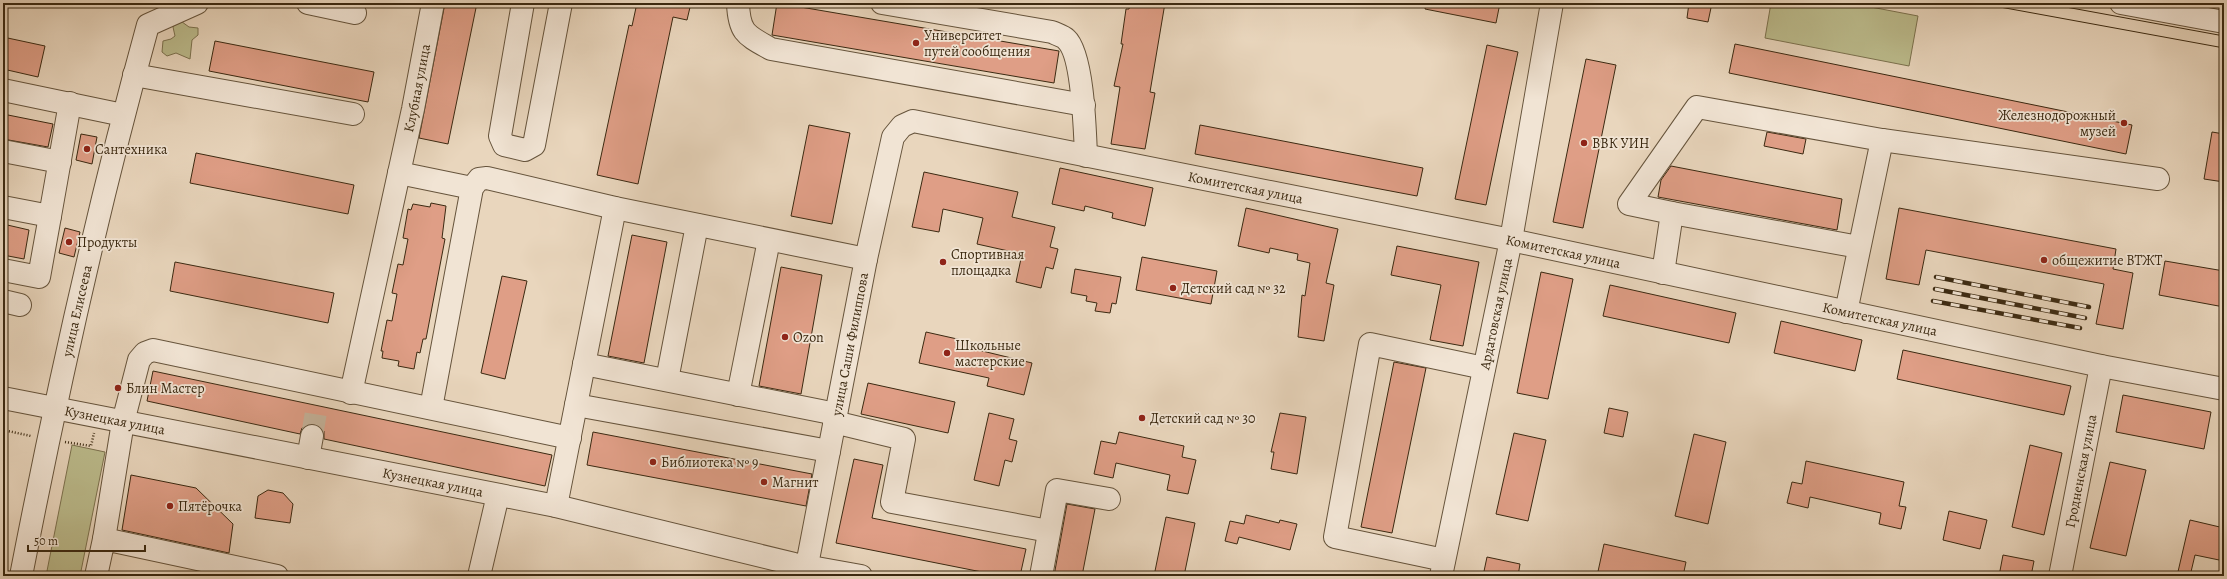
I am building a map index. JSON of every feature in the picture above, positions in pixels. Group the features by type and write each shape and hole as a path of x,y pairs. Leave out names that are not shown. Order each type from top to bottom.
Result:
{"street":[{"name":"улица Елисеева","path":"21,576 53,408 123,115 148,24 197,3"},
{"path":"308,3 354,13"},
{"name":"Клубная улица","path":"351,393 399,173 433,3"},
{"path":"523,3 500,136 504,145 525,150 534,145 561,3"},
{"path":"738,3 739,22 746,32 771,49 1084,105"},
{"path":"882,3 1052,32 1066,38 1073,50 1084,105 1086,156"},
{"name":"Ардатовская улица","path":"1443,568 1511,240 1552,3"},
{"path":"2121,3 2224,22"},
{"path":"134,75 353,114"},
{"path":"3,90 123,115"},
{"path":"3,270 39,277 70,103"},
{"path":"1859,247 1672,214 1629,204 1697,107 1882,140 2158,179"},
{"name":"Комитетская улица","path":"902,126 913,121 1511,240 1663,274 2101,366 2224,389"},
{"name":"улица Саши Филиппова","path":"798,568 829,451 866,259 893,137 902,126"},
{"path":"1846,312 1882,140"},
{"path":"3,151 60,162"},
{"path":"399,173 472,188"},
{"path":"431,408 472,188 480,180 487,178 615,208 866,259"},
{"path":"3,207 50,216"},
{"path":"556,506 615,208"},
{"path":"1663,274 1672,214"},
{"path":"667,380 697,225"},
{"path":"738,395 769,240"},
{"path":"1443,568 1335,537 1370,344 1484,368"},
{"path":"96,576 104,539 123,422 139,360 145,353 153,350 319,396 351,393 431,408 570,438"},
{"path":"584,364 738,395 835,418 904,439 892,502 1049,531"},
{"name":"Гродненская улица","path":"2060,576 2101,366"},
{"name":"Кузнецкая улица","path":"3,398 556,506 798,568 861,576"},
{"path":"576,405 829,451"},
{"path":"308,458 312,436"},
{"path":"1041,576 1057,490 1110,499"},
{"path":"479,576 498,495"},
{"path":"104,539 277,576"}],"green space":[{"path":"1771,3 1850,3 1918,16 1909,66 1765,38"},
{"path":"178,19 189,27 198,28 198,35 192,40 190,59 176,53 167,56 162,52 163,41 171,39 175,36 173,27"},
{"path":"72,445 105,452 80,576 46,576"}],"building":[{"path":"445,3 477,3 448,144 419,138"},
{"path":"637,3 691,3 687,20 673,17 638,184 597,175 629,25 632,26"},
{"name":"Университет путей сообщения","path":"777,3 1059,51 1054,83 772,35"},
{"path":"1130,3 1165,3 1150,92 1155,93 1145,149 1111,144 1120,87 1114,86 1123,44 1121,44 1126,9 1129,9"},
{"path":"1426,3 1500,3 1496,23 1425,9"},
{"path":"1689,3 1712,3 1708,22 1687,18"},
{"path":"3,37 45,46 38,77 3,69"},
{"path":"215,41 374,72 368,102 209,71"},
{"path":"1735,44 2132,125 2126,154 1729,73"},
{"path":"1487,45 1518,52 1486,205 1455,199"},
{"name":"ВВК УИН","path":"1586,59 1616,65 1583,228 1553,222"},
{"path":"3,114 53,124 48,147 3,139"},
{"path":"809,125 850,133 832,224 791,216"},
{"path":"1200,125 1423,168 1417,196 1195,154"},
{"path":"1767,132 1806,139 1803,154 1764,146"},
{"path":"2212,132 2224,134 2224,182 2204,179"},
{"name":"Сантехника","path":"81,134 97,137 92,164 76,160"},
{"path":"196,153 354,185 348,214 190,183"},
{"path":"1671,166 1842,199 1837,230 1658,197 1661,180"},
{"path":"1060,168 1153,188 1145,226 1112,218 1113,213 1085,206 1084,211 1052,204"},
{"path":"924,172 1018,192 1012,217 1055,227 1050,247 1058,249 1053,269 1046,267 1041,288 1016,282 1022,254 977,244 983,218 943,209 939,232 912,227"},
{"path":"431,203 446,206 442,238 445,239 426,339 423,339 420,353 417,352 414,369 398,366 399,361 382,358 383,351 381,351 387,320 392,321 397,294 392,293 398,264 403,265 408,239 403,238 408,209 411,210 413,204 430,207"},
{"path":"1246,208 1338,229 1326,283 1334,285 1324,341 1298,337 1302,295 1305,296 1310,263 1297,260 1298,254 1270,248 1269,253 1238,246"},
{"name":"общежитие ВТЖТ","path":"1899,208 2116,249 2113,269 2133,273 2123,329 2096,324 2104,284 1926,250 1919,285 1886,279"},
{"path":"3,224 29,230 24,259 3,255"},
{"name":"Продукты","path":"65,228 80,232 74,257 59,253"},
{"path":"632,235 667,242 644,363 608,356"},
{"path":"1397,246 1479,262 1463,346 1430,340 1441,285 1391,275"},
{"path":"1142,257 1217,271 1211,304 1136,290"},
{"path":"2165,261 2224,271 2224,307 2159,295"},
{"path":"175,262 334,293 328,323 170,291"},
{"path":"781,267 822,275 801,394 759,386"},
{"path":"1075,269 1121,277 1116,304 1112,303 1110,313 1095,311 1097,303 1086,301 1087,296 1071,293"},
{"path":"1541,272 1573,279 1548,399 1517,393"},
{"path":"502,276 527,281 505,379 481,373"},
{"path":"1610,285 1736,313 1729,343 1603,316"},
{"path":"1781,321 1862,340 1855,371 1774,353"},
{"path":"926,332 975,343 974,349 1032,363 1024,395 987,386 989,378 919,363"},
{"path":"1903,350 2071,386 2064,415 1897,379"},
{"path":"1394,362 1426,368 1392,533 1361,527"},
{"path":"153,371 552,455 545,486 324,439 324,431 315,424 307,424 302,428 300,434 147,401"},
{"path":"868,383 955,402 948,433 861,414"},
{"path":"2123,395 2211,412 2204,449 2116,432"},
{"path":"1609,408 1628,412 1623,437 1604,433"},
{"path":"989,413 1014,419 1009,439 1017,441 1012,462 1005,460 999,486 974,480"},
{"path":"1280,413 1306,417 1297,474 1271,469 1274,452 1271,452"},
{"path":"593,432 812,474 806,506 587,465"},
{"path":"1119,432 1184,446 1182,457 1196,460 1188,494 1167,490 1170,475 1116,463 1113,478 1094,474 1101,441 1116,444"},
{"path":"1514,433 1546,440 1528,521 1496,514"},
{"path":"1694,434 1726,442 1708,524 1675,516"},
{"path":"2030,445 2062,453 2044,535 2012,527"},
{"path":"854,459 883,465 872,518 1026,549 1020,576 1002,576 836,543"},
{"path":"1806,461 1904,482 1899,506 1906,507 1901,529 1879,524 1881,513 1810,497 1808,508 1787,503 1792,482 1802,484"},
{"path":"2110,462 2146,470 2126,556 2090,548"},
{"name":"Пятёрочка","path":"131,475 196,488 233,524 229,553 122,530"},
{"path":"268,490 283,493 293,504 290,523 255,518 258,496"},
{"path":"1067,504 1095,509 1082,576 1054,576"},
{"path":"1949,511 1987,520 1980,549 1943,540"},
{"path":"1246,515 1279,523 1280,520 1297,524 1290,550 1239,537 1237,544 1225,541 1230,521 1244,524"},
{"path":"1166,517 1195,523 1184,576 1154,576"},
{"path":"2190,520 2224,528 2224,561 2195,555 2190,576 2177,576"},
{"path":"1604,544 1686,562 1683,576 1597,576"},
{"path":"2003,555 2034,561 2031,576 1999,576"},
{"path":"1487,557 1520,564 1518,576 1483,576"}],"tunnel":[{"path":"312,436 317,406"}],"tram line":[{"path":"1978,3 2224,48"},
{"path":"2044,3 2224,36"}],"railway":[{"path":"1936,277 2089,307"},
{"path":"1935,289 2085,318"},
{"path":"1933,301 2080,328"}],"place":[{"name":"Университет путей сообщения","path":"916,43"},
{"name":"Железнодорожный музей","path":"2124,123"},
{"name":"ВВК УИН","path":"1584,143"},
{"name":"Сантехника","path":"87,149"},
{"name":"Продукты","path":"69,242"},
{"name":"общежитие ВТЖТ","path":"2044,260"},
{"name":"Спортивная площадка","path":"943,262"},
{"name":"Детский сад № 32","path":"1173,288"},
{"name":"Ozon","path":"785,337"},
{"name":"Школьные мастерские","path":"947,353"},
{"name":"Блин Мастер","path":"118,388"},
{"name":"Детский сад № 30","path":"1142,418"},
{"name":"Библиотека № 9","path":"653,462"},
{"name":"Магнит","path":"764,482"},
{"name":"Пятёрочка","path":"170,506"}]}
